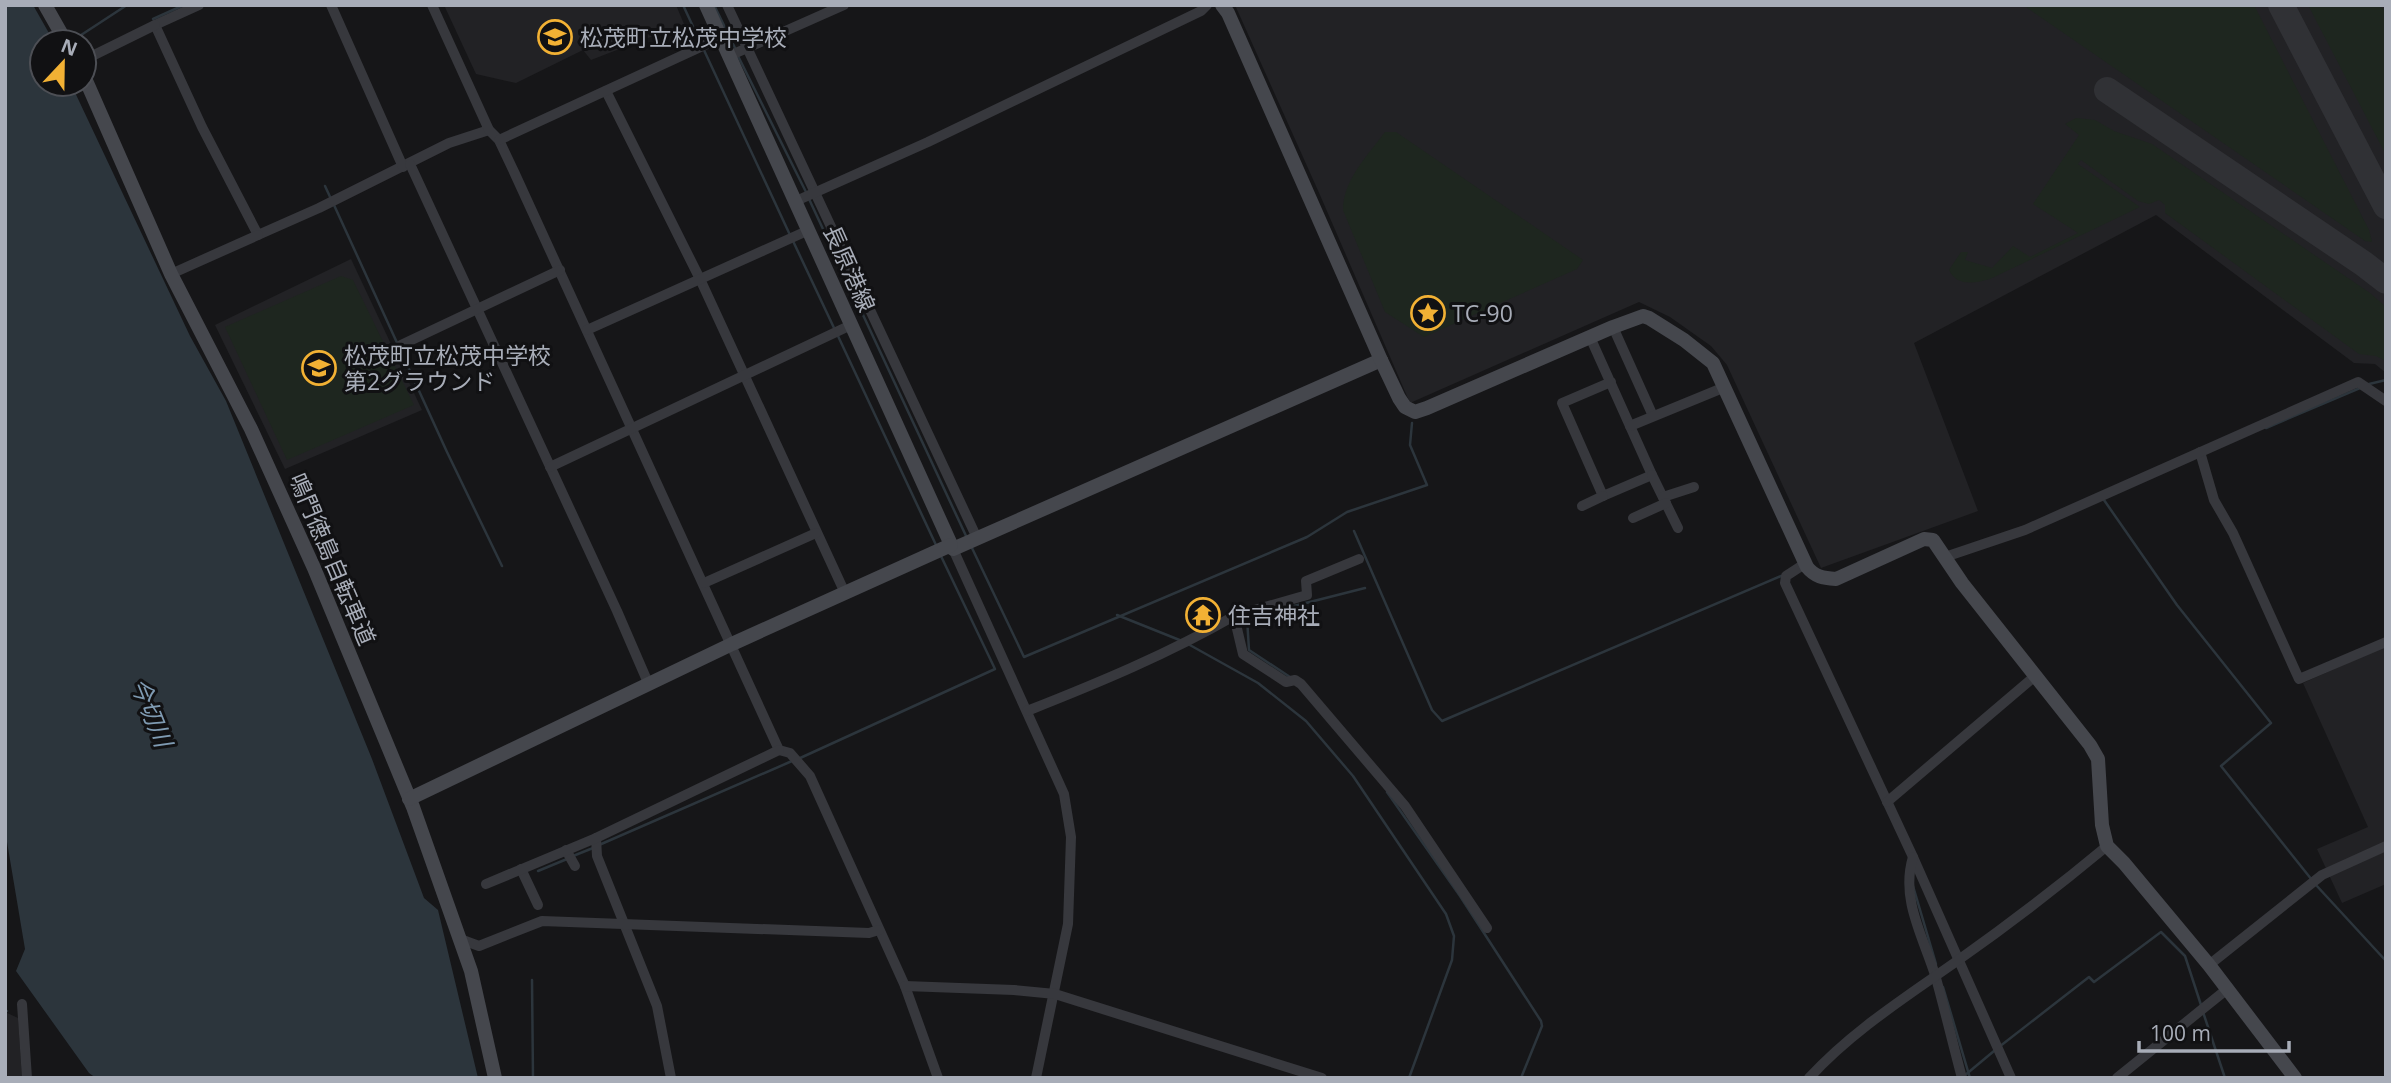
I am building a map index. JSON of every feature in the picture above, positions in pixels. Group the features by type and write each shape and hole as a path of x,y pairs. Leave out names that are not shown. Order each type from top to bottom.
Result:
{"street":[{"path":"45,5 58,28"},
{"path":"331,5 406,166 478,309 649,685"},
{"path":"432,5 489,130 499,140 779,750"},
{"name":"長原港線","path":"706,5 952,547"},
{"path":"727,5 977,538"},
{"path":"729,56 844,5"},
{"path":"796,201 928,142 1201,11 1207,5"},
{"path":"1222,5 1228,13 1381,360 1405,407 1415,412 1643,316 1684,340 1713,363 1813,575 1836,579 1924,539 1933,540 1962,583 2090,745 2098,760 2102,825 2107,846 2209,965 2295,1078"},
{"path":"98,53 196,6"},
{"path":"155,25 202,127 258,235"},
{"path":"499,140 720,38"},
{"path":"606,91 700,279 845,593"},
{"name":"鳴門徳島自転車道","path":"94,98 171,274 251,429 314,568 409,799 471,971 495,1078"},
{"path":"171,274 406,166 449,143 489,130"},
{"path":"587,330 809,230"},
{"path":"401,345 559,270"},
{"path":"550,467 851,325"},
{"path":"1613,327 1653,416"},
{"path":"1590,337 1678,528"},
{"path":"409,799 732,644 1381,360"},
{"path":"1603,496 1562,403 1611,382"},
{"path":"1945,557 2025,530 2358,382 2386,401"},
{"path":"1630,426 1725,387"},
{"path":"2200,452 2214,500 2233,533 2300,679 2386,642"},
{"path":"1582,506 1652,475"},
{"path":"1633,518 1694,487"},
{"path":"704,583 817,533"},
{"path":"952,547 1064,794 1071,837 1068,924 1036,1078"},
{"path":"1027,711 1094,685 1198,637 1234,616 1307,595 1306,580 1359,559"},
{"path":"1806,564 1786,576 1785,583 1913,857 2011,1078"},
{"path":"1234,616 1243,654 1286,682 1296,680 1301,684 1405,806 1487,928"},
{"path":"1887,802 2035,676"},
{"path":"486,884 596,838 779,750 790,753 810,776 905,986 938,1078"},
{"path":"596,838 597,856 657,1006 671,1078"},
{"path":"1809,1078 1826,1060 1889,1008 1958,960 2107,846"},
{"path":"2209,965 2322,876 2385,847"},
{"path":"566,850 575,866"},
{"path":"1913,857 1908,878 1909,895 1918,930 1935,975 1962,1078"},
{"path":"521,870 538,905"},
{"path":"460,939 479,946 542,921 869,933 879,930"},
{"path":"905,986 952,986 1055,994 1322,1078"},
{"path":"2117,1078 2227,990"},
{"path":"22,1004 27,1078"}],"shaded area":[{"name":"松茂町立松茂中学校","path":"444,5 676,5 684,24 591,60 583,50 516,83 476,74"},
{"path":"1235,5 2386,5 2386,373 2375,364 2354,363 2156,215 1914,343 1978,511 1821,568 1727,365 1711,346 1670,317 1639,302 1410,403"},
{"path":"2023,5 2254,5 2369,230 2372,242 2365,241"},
{"path":"2308,5 2378,5 2386,11 2386,155"},
{"path":"2076,118 2095,120 2114,131 2152,144 2370,293 2386,307 2386,361 2376,356 2359,354 2165,213 2165,205 2159,200 2149,204 2138,201 2081,160 2078,164 2140,207 1990,279 1973,282 1957,279 1949,270 1961,252 1968,252 1965,260 1992,268 2013,246 2030,257 2078,233 2033,204 2079,135 2065,124"},
{"path":"1385,132 1396,132 1583,260 1577,269 1424,337 1385,312 1343,210 1347,188 1352,178"},
{"name":"松茂町立松茂中学校 第2グラウンド","path":"351,259 422,410 285,469 215,325"},
{"name":"松茂町立松茂中学校 第2グラウンド","path":"341,276 353,280 414,405 287,460 225,327"},
{"path":"2386,646 2386,884 2342,903 2317,849 2368,827 2303,683"},
{"path":"5,1012 18,1018 22,1078 5,1078"}],"water":[{"name":"今切川","path":"5,5 33,5 46,28 28,28 28,98 78,98 190,336 226,401 372,759 424,898 438,910 478,1078 96,1078 89,1073 16,971 25,949 5,830"}],"waterway":[{"path":"92,28 127,5"},
{"path":"153,19 184,5"},
{"path":"683,5 790,235"},
{"path":"714,5 735,48"},
{"path":"737,54 806,192"},
{"path":"325,186 331,199"},
{"path":"809,199 967,538"},
{"path":"334,205 502,566"},
{"path":"793,241 835,330"},
{"path":"838,336 936,545"},
{"path":"2369,384 2386,380"},
{"path":"2266,428 2360,388"},
{"path":"972,548 1024,657 1307,537 1347,512 1427,485 1410,445 1412,423"},
{"path":"2104,500 2177,605 2271,723 2221,766 2312,880"},
{"path":"1354,531 1432,710 1442,721 1781,576"},
{"path":"798,759 995,669 940,554"},
{"path":"1290,677 1249,650 1247,618 1365,588"},
{"path":"1117,615 1182,641"},
{"path":"1188,644 1258,683 1306,721 1353,776 1446,914 1454,936 1452,960 1409,1078"},
{"path":"599,845 792,761"},
{"path":"1387,792 1460,896 1541,1021 1542,1026 1521,1078"},
{"path":"573,856 593,848"},
{"path":"538,871 567,859"},
{"path":"2316,885 2386,961"},
{"path":"1913,886 1936,964"},
{"path":"1999,1047 2089,977 2094,982 2161,932 2185,956 2201,1005"},
{"path":"532,980 533,1078"},
{"path":"1943,987 1970,1078"},
{"path":"2203,1012 2225,1078"},
{"path":"1964,1076 1994,1051"}],"taxiway":[{"path":"2281,5 2386,206"},
{"path":"2107,90 2386,281"}],"place":[{"name":"松茂町立松茂中学校","path":"555,37"},
{"name":"TC-90","path":"1428,313"},
{"name":"松茂町立松茂中学校 第2グラウンド","path":"319,368"},
{"name":"住吉神社","path":"1203,615"}]}
